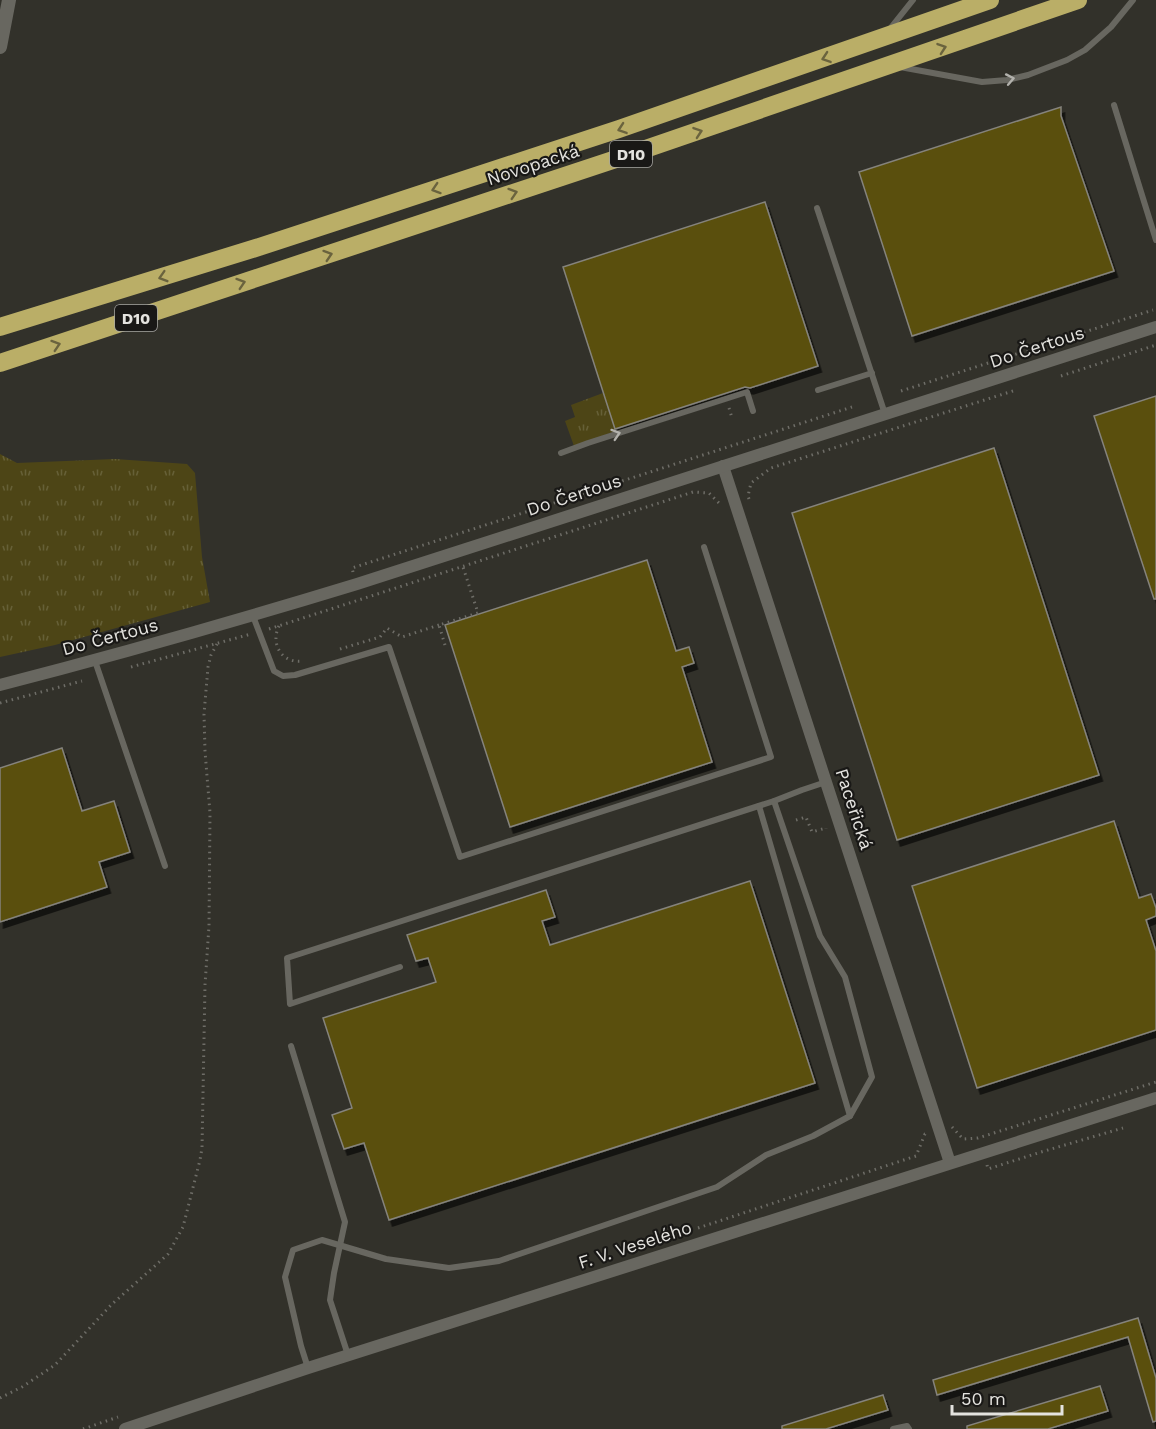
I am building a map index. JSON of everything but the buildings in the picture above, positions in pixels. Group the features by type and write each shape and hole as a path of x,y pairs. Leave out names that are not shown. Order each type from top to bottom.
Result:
{"highway":[{"name":"Novopacká","path":"0,327 304,233 619,129 990,0"},
{"name":"Novopacká","path":"0,363 617,159 1078,0"}],"street":[{"path":"0,47 9,0"},
{"name":"Do Čertous","path":"0,685 95,661 357,584 1156,327"},
{"name":"Paceřická","path":"723,466 950,1163"},
{"name":"F. V. Veselého","path":"125,1429 308,1368 1156,1098"}],"lane":[{"path":"881,39 913,0"},
{"path":"891,66 982,82 1028,75 1085,50 1111,27 1133,0"},
{"path":"1114,105 1156,240"},
{"path":"817,208 885,414"},
{"path":"818,390 872,373"},
{"path":"561,453 747,392 753,411"},
{"path":"253,616 274,671 283,676 295,675 389,647 460,857 771,757 704,547"},
{"path":"95,661 165,866"},
{"path":"400,967 290,1004 287,958 759,806 826,782"},
{"path":"308,1368 285,1277 294,1250 322,1240 386,1259 449,1268 499,1261 717,1187 766,1155 813,1136 850,1116 872,1077 845,977 820,936 774,801"},
{"path":"759,806 850,1116"},
{"path":"291,1046 345,1222 330,1300 348,1356"},
{"path":"893,1429 908,1425 909,1429"}],"path":[{"path":"902,391 1153,310"},
{"path":"1061,376 1156,345"},
{"path":"752,507 748,496 751,483 771,468 1016,390"},
{"path":"357,584 352,568 852,407"},
{"path":"131,668 280,626 693,492 709,493 720,504 748,496"},
{"path":"337,650 380,637 387,628 402,637 478,613 463,567"},
{"path":"439,625 445,645"},
{"path":"280,626 276,637 280,652 290,661 304,661"},
{"path":"0,1398 22,1387 55,1365 99,1321 112,1304 168,1254 183,1227 202,1148 210,813 204,714 208,667 217,644"},
{"path":"0,703 82,681"},
{"path":"796,820 806,817 812,832 825,828 829,838"},
{"path":"690,1231 916,1156 925,1134 949,1125 963,1138 978,1138 1156,1082"},
{"path":"83,1429 127,1414"}],"green space":[{"path":"603,393 616,431 574,446 565,421 575,417 571,405"},
{"path":"0,454 17,463 115,459 187,464 195,473 202,557 210,602 55,645 0,657"}]}
